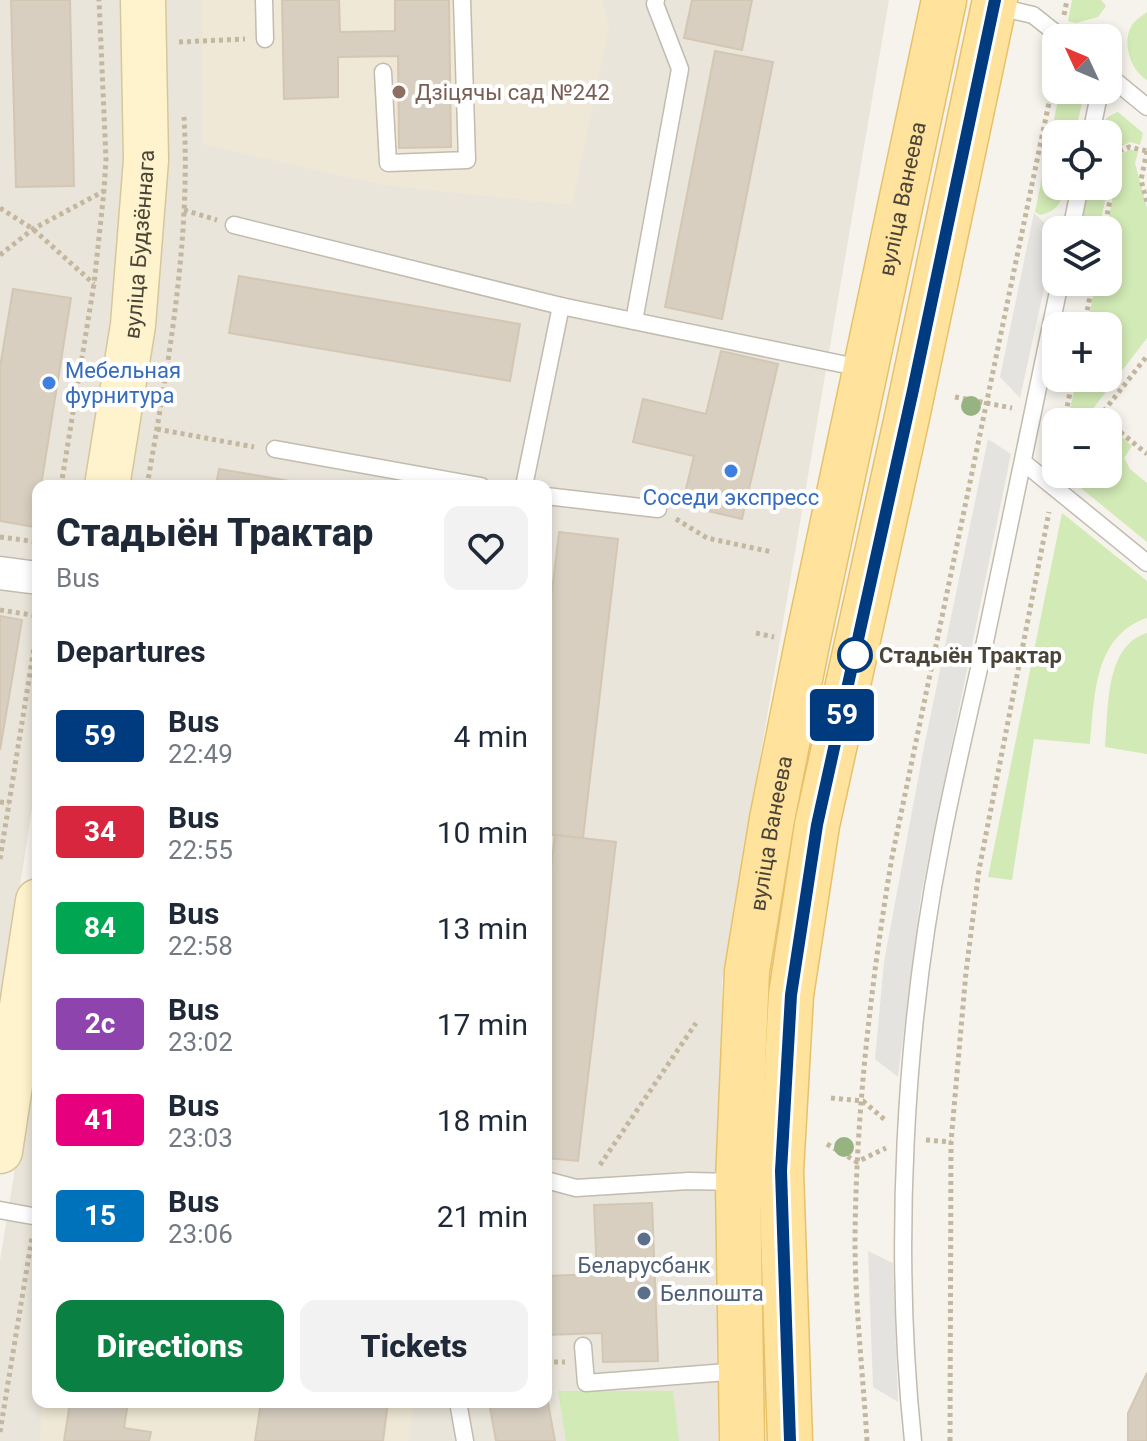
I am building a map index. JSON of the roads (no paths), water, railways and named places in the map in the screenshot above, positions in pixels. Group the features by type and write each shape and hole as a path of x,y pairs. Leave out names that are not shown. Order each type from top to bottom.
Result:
{"main road":[{"name":"вуліца Ванеева","path":"742,1441 738,1182 747,971 772,819 807,644 944,0"},
{"name":"вуліца Ванеева","path":"790,1441 781,1171 791,995 817,825 911,402 994,3"}],"street":[{"name":"вуліца Будзённага","path":"108,480 133,325 146,160 143,0"},
{"path":"0,573 32,577"},
{"path":"0,1151 29,1025 32,984"}],"lane":[{"path":"264,0 265,39"},
{"path":"383,72 388,163 467,160 462,0"},
{"path":"634,321 680,69 656,0"},
{"path":"994,3 1033,15 1044,24"},
{"path":"1122,86 1147,107"},
{"path":"234,225 561,306 867,369"},
{"path":"913,1441 903,1214 910,1083 925,947 940,846 1057,296"},
{"path":"525,480 561,306"},
{"path":"275,449 448,480"},
{"path":"1023,462 1147,563"},
{"path":"552,497 658,509"},
{"path":"552,1182 576,1188 689,1181 738,1182"},
{"path":"0,1210 32,1215"},
{"path":"583,1346 586,1383 741,1371"},
{"path":"459,1408 465,1441"}],"place":[{"name":"Дзіцячы сад №242","path":"399,92"},
{"name":"Мебельная фурнитура","path":"49,383"},
{"name":"Соседи экспресс","path":"731,471"},
{"name":"Стадыён Трактар","path":"855,655"},
{"name":"Беларусбанк","path":"644,1239"},
{"name":"Белпошта","path":"644,1293"}]}
